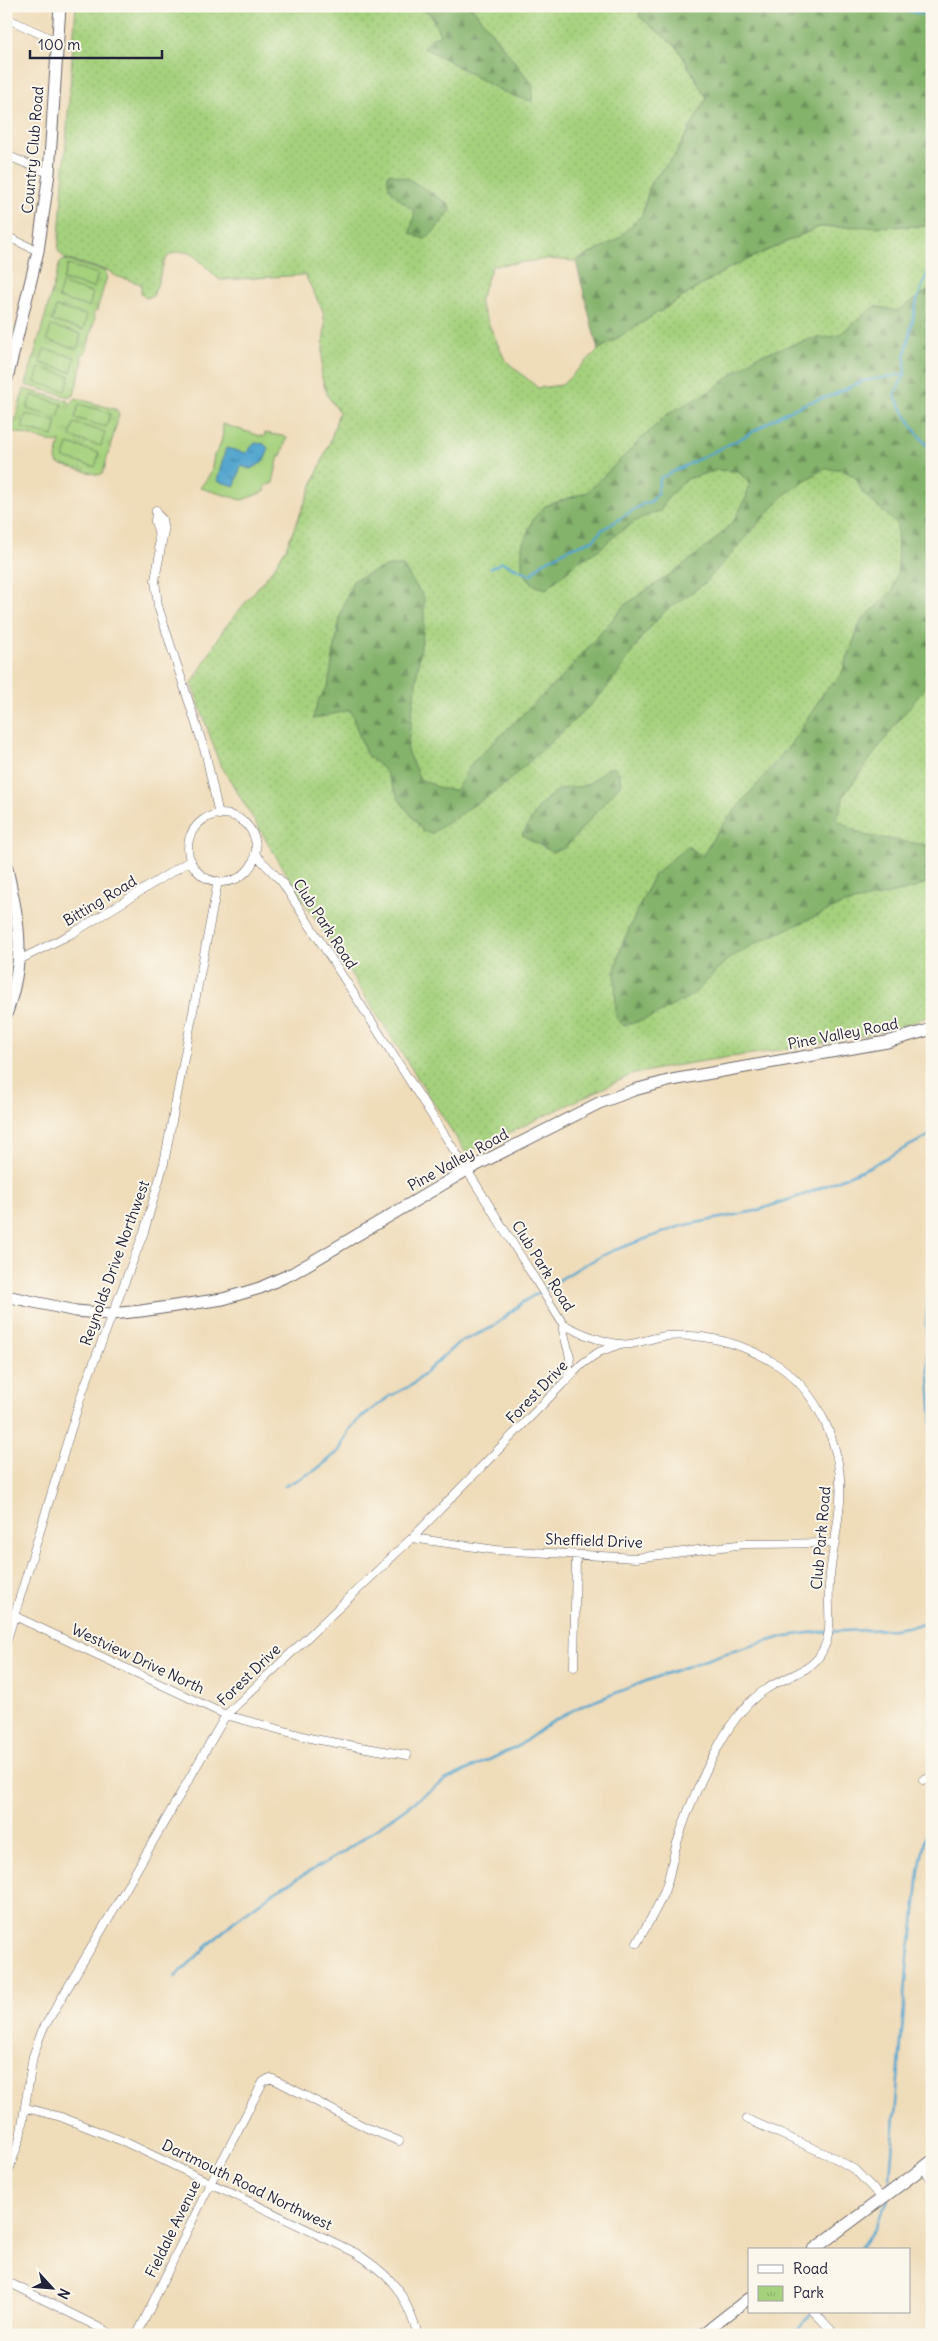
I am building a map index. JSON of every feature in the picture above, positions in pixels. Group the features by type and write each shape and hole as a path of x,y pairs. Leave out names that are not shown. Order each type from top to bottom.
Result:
{"street":[{"name":"Country Club Road","path":"6,383 38,251 49,173 56,41 60,6"},
{"path":"6,18 56,41"},
{"path":"6,156 49,173"},
{"path":"6,236 38,251"},
{"path":"156,512 162,519 164,531 155,580 158,606 206,755 219,815"},
{"path":"219,815 236,817 245,823 252,832 256,842 256,854 252,863 238,878 218,881 202,875 191,860 189,844 195,828 203,820 219,815"},
{"name":"Club Park Road","path":"256,854 282,882 467,1170 563,1324 589,1337 623,1344 666,1336 715,1339 735,1343 775,1363 797,1381 817,1406 835,1452 840,1484 836,1543 828,1587 829,1635 821,1654 810,1666 767,1688 754,1698 730,1726 700,1785 683,1824 665,1891 637,1943"},
{"name":"Bitting Road","path":"19,960 74,933 191,860"},
{"path":"6,864 18,918 20,939 17,978 6,1015"},
{"name":"Reynolds Drive Northwest","path":"6,1643 66,1442 111,1314 144,1232 164,1163 218,881"},
{"path":"6,906 18,918"},
{"name":"Pine Valley Road","path":"6,1296 51,1306 111,1314 223,1299 260,1288 293,1274 467,1170 599,1103 634,1090 672,1080 888,1042 932,1029"},
{"path":"563,1324 562,1330 570,1357 567,1381"},
{"name":"Forest Drive","path":"6,2179 13,2162 26,2108 33,2056 42,2031 226,1715 412,1538 588,1358 623,1344"},
{"name":"Sheffield Drive","path":"412,1538 496,1550 636,1558 745,1544 836,1543"},
{"path":"574,1668 576,1555"},
{"name":"Westview Drive North","path":"6,1612 14,1618 226,1715 314,1739 407,1755"},
{"path":"923,1780 932,1778"},
{"name":"Fieldale Avenue","path":"137,2335 211,2182 263,2082 270,2078 367,2128 399,2141"},
{"name":"Dartmouth Road Northwest","path":"26,2108 61,2117 125,2142 356,2253 383,2271 402,2293 418,2335"},
{"path":"747,2119 837,2159 855,2170 882,2198"},
{"path":"816,2248 928,2164 932,2180"},
{"path":"6,2282 114,2335"},
{"path":"702,2335 748,2299"},
{"path":"816,2314 836,2335"}],"green space":[{"path":"76,6 638,6 640,17 677,47 707,98 675,155 651,182 642,215 618,239 576,261 548,259 492,266 479,302 505,360 538,388 562,385 598,350 729,268 819,227 932,226 932,1014 885,1031 856,1037 687,1064 631,1075 466,1153 291,881 219,762 192,684 223,630 273,569 286,548 330,442 339,412 327,395 321,374 325,325 323,311 305,275 220,280 194,256 187,252 180,252 172,254 166,259 153,296 146,298 141,294 141,284 113,275 109,271 65,259 58,251"},
{"path":"418,6 471,6 533,85 532,101 506,93 423,48 429,40 440,35 431,15"},
{"path":"638,6 932,6 932,226 819,227 729,268 598,350 576,261 618,239 642,215 651,182 675,155 707,98 677,47 640,17"},
{"path":"389,173 409,179 450,205 451,210 429,237 424,239 410,233 415,212 391,190 388,179"},
{"path":"65,260 104,271 107,276 97,310 93,314 95,318 86,352 81,355 83,360 74,395 70,397 26,385 60,262"},
{"path":"68,265 98,274 94,288 63,280"},
{"path":"62,284 93,293 89,307 58,298"},
{"path":"932,288 932,679 895,725 844,795 837,820 863,835 932,846 932,880 915,888 841,905 754,944 727,960 694,994 652,1017 624,1026 616,1018 615,971 621,947 653,876 687,846 703,856 716,833 791,744 825,691 841,675 861,621 893,590 898,567 897,524 863,493 856,478 841,469 823,469 784,495 705,583 665,611 641,638 619,672 597,699 505,784 431,834 423,831 400,801 385,771 366,754 350,710 313,719 318,701 328,686 341,612 353,581 389,566 403,566 424,598 424,623 407,751 420,779 442,789 456,790 472,763 565,674 626,604 681,567 717,538 735,519 746,498 749,483 738,471 717,470 687,479 670,495 660,511 641,518 619,532 600,549 578,562 546,589 534,585 522,571 522,546 533,519 545,506 587,492 666,415 712,390 757,356 811,339 838,336 875,306 897,311"},
{"path":"56,307 87,315 83,330 52,321"},
{"path":"51,326 81,334 77,349 47,340"},
{"path":"44,349 75,357 71,372 40,363"},
{"path":"39,368 70,376 65,391 35,382"},
{"path":"24,389 68,401 70,404 76,398 117,410 119,415 103,473 99,475 58,464 56,459 60,441 56,443 12,431"},
{"path":"31,395 62,404 58,418 27,409"},
{"path":"79,404 110,413 106,427 75,418"},
{"path":"26,414 57,422 53,436 22,428"},
{"path":"74,423 105,432 101,446 70,437"},
{"path":"222,424 264,437 265,433 287,437 281,456 279,455 273,483 264,487 266,491 242,500 200,488 211,473 214,455 221,441"},
{"path":"68,444 99,453 95,467 64,458"},
{"path":"614,767 619,773 621,784 565,848 552,852 522,835 545,800 551,795 558,790 585,785 606,770"}],"water":[{"path":"255,443 264,444 268,448 268,452 262,462 250,469 241,466 235,486 217,481 226,448 246,453"}],"waterway":[{"path":"886,6 932,16"},
{"path":"932,262 917,300 905,356 905,374 894,395 914,429 932,452"},
{"path":"491,568 502,562 531,575 541,564 568,549 593,540 602,530 643,504 652,501 657,493 660,478 746,436 782,414 807,403 833,395 863,381 905,374"},
{"path":"285,1486 314,1471 326,1462 339,1451 349,1430 360,1418 390,1396 412,1385 458,1343 493,1327 523,1302 582,1266 612,1251 681,1226 755,1211 806,1194 869,1167 932,1134"},
{"path":"932,1254 926,1324 932,1423"},
{"path":"175,1977 233,1922 274,1892 342,1853 445,1780 517,1747 550,1723 577,1708 662,1675 723,1654 786,1636 817,1632 894,1629 932,1623"},
{"path":"889,2189 909,1946 913,1933 919,1871 932,1805"},
{"path":"859,2248 874,2228 888,2200"},
{"path":"794,2335 810,2314"}]}
